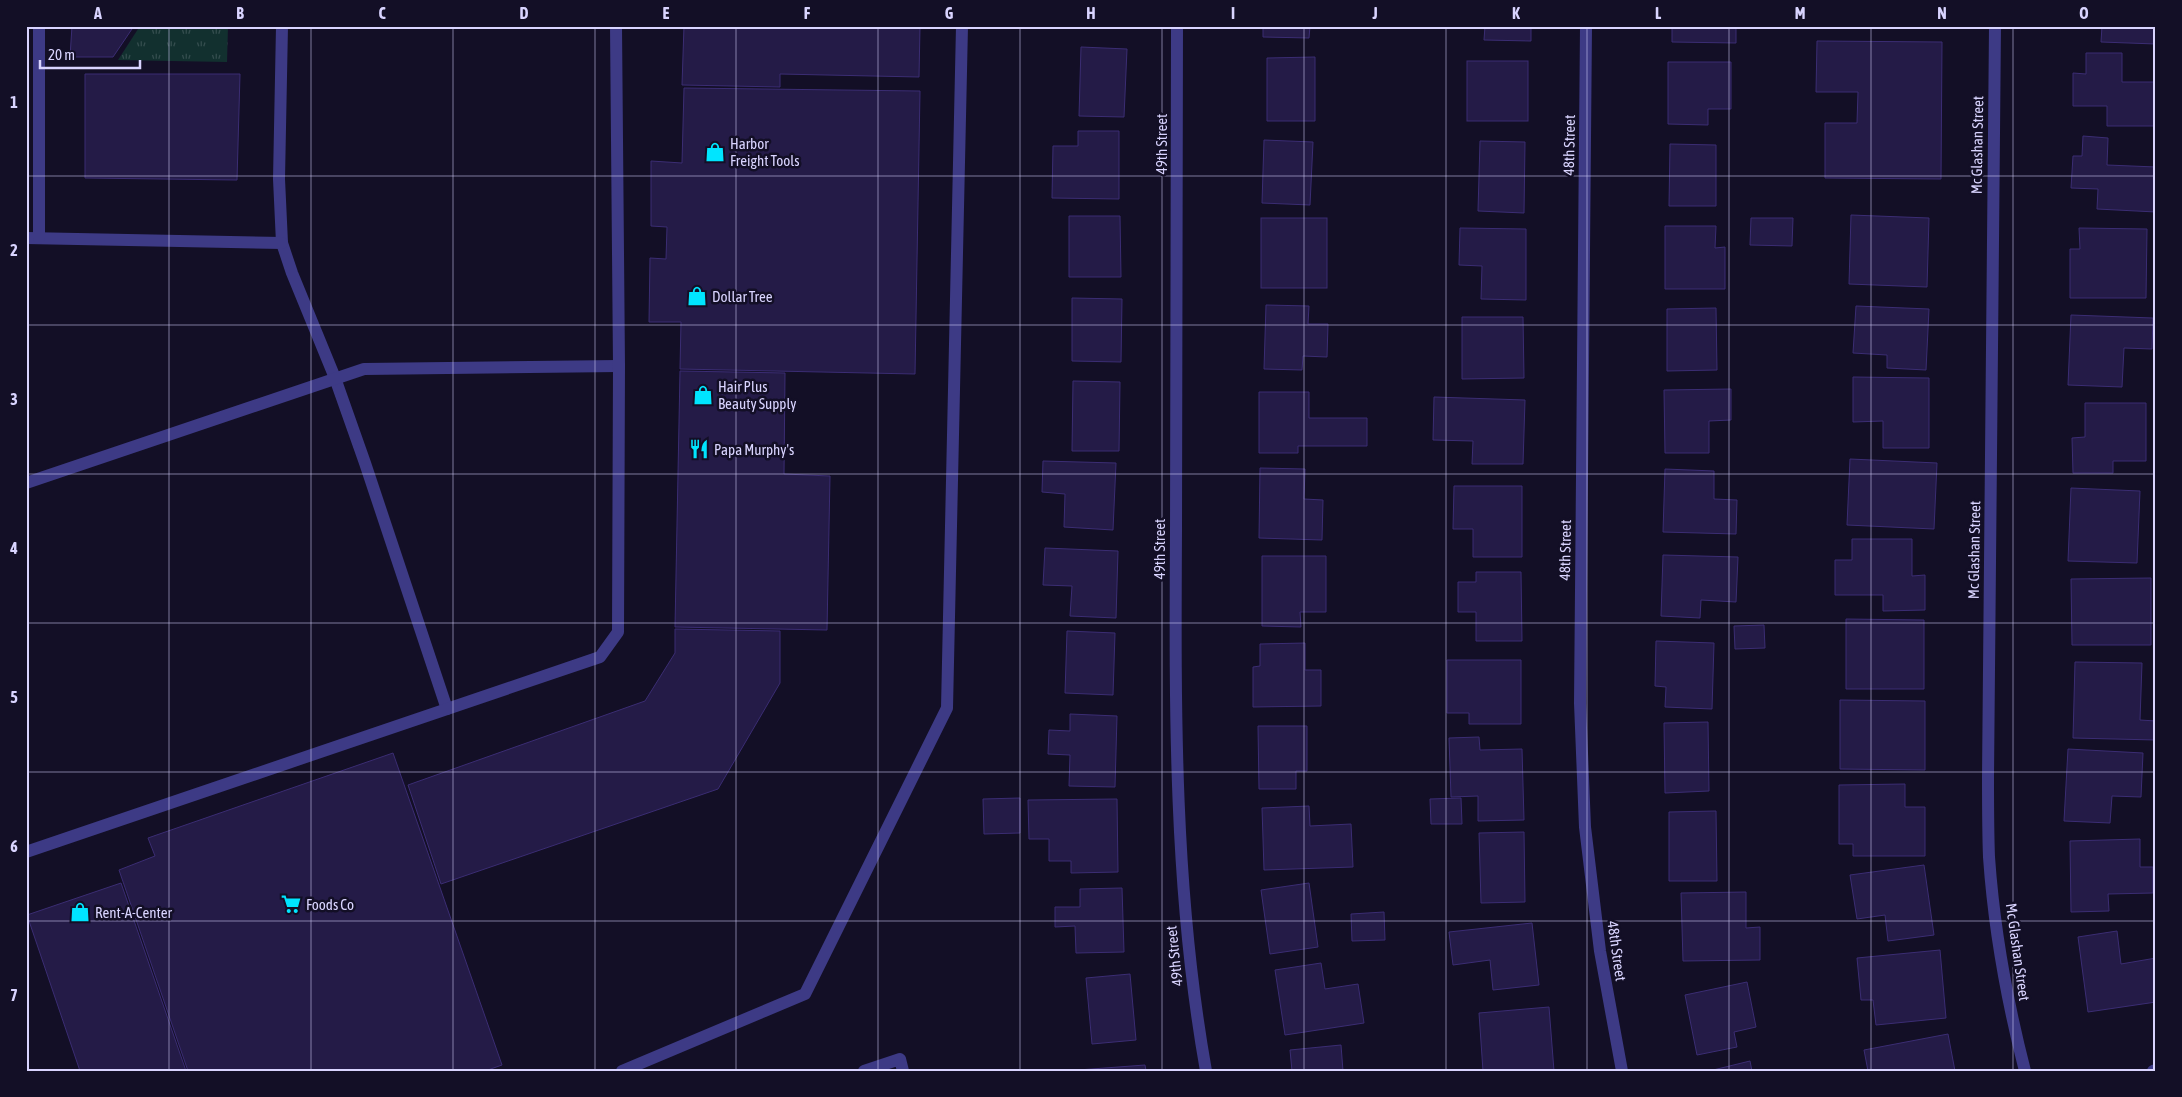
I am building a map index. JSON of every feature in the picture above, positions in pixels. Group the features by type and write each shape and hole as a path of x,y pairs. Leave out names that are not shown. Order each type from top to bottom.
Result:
{"street":[{"path":"40,26 33,238 282,243"},
{"path":"282,26 279,179 282,243 335,378 365,462 447,709"},
{"path":"26,852 600,657 618,632 619,366 616,26"},
{"path":"622,1071 805,994 947,708 962,26"},
{"name":"49th Street","path":"1177,26 1175,733 1181,878 1198,1023 1206,1071"},
{"name":"48th Street","path":"1586,26 1580,703 1587,846 1600,950 1622,1071"},
{"name":"Mc Glashan Street","path":"1995,26 1988,758 1989,857 1995,915 2010,1013 2025,1071"},
{"path":"26,483 364,369 619,366"},
{"path":"864,1071 900,1059 903,1071"}],"green space":[{"path":"140,26 228,26 227,62 118,60"}],"building":[{"path":"72,26 134,26 113,57 70,57"},
{"path":"684,26 920,26 919,77 780,74 780,87 682,85"},
{"path":"1080,26 1126,26 1126,28"},
{"path":"1263,26 1310,26 1309,38 1263,37"},
{"path":"1485,26 1531,26 1531,41 1484,40"},
{"path":"1672,26 1736,26 1736,43 1672,42"},
{"path":"2102,26 2156,26 2156,44 2101,42"},
{"path":"1817,41 1942,42 1941,179 1825,178 1825,123 1857,123 1858,92 1816,92"},
{"path":"1081,47 1127,49 1124,117 1079,116"},
{"path":"2086,53 2122,53 2122,82 2156,82 2156,126 2107,126 2107,106 2073,106 2073,73 2086,74"},
{"path":"1315,57 1315,121 1267,121 1267,58"},
{"path":"1467,61 1528,61 1528,121 1467,121"},
{"path":"1668,62 1731,62 1731,109 1708,109 1708,125 1668,124"},
{"path":"85,74 240,74 237,180 85,178"},
{"path":"684,88 920,91 915,374 680,369 681,322 649,322 650,258 666,259 667,227 651,226 651,161 682,163"},
{"path":"1078,131 1119,131 1119,199 1052,198 1053,146 1078,146"},
{"path":"2083,136 2108,138 2107,165 2156,167 2156,212 2097,209 2098,189 2071,188 2073,156 2082,156"},
{"path":"1264,140 1313,142 1310,205 1262,203"},
{"path":"1480,141 1525,142 1524,213 1478,211"},
{"path":"1670,144 1716,145 1716,206 1669,206"},
{"path":"1851,215 1929,218 1927,287 1849,284"},
{"path":"1069,216 1120,216 1121,277 1069,277"},
{"path":"1261,218 1327,218 1327,288 1261,288"},
{"path":"1751,218 1793,218 1792,246 1750,245"},
{"path":"1665,226 1716,226 1715,248 1725,247 1725,289 1665,289"},
{"path":"1460,228 1526,229 1526,300 1481,299 1482,266 1459,265"},
{"path":"2079,228 2147,229 2146,298 2070,298 2070,249 2080,249"},
{"path":"1072,298 1122,299 1121,362 1072,361"},
{"path":"1266,305 1309,306 1308,324 1328,324 1327,357 1303,356 1302,370 1264,369"},
{"path":"1856,306 1929,309 1926,370 1887,368 1887,355 1853,353"},
{"path":"1716,308 1717,370 1667,371 1667,309"},
{"path":"2071,315 2153,318 2152,349 2124,348 2122,387 2068,385"},
{"path":"1462,317 1523,317 1524,378 1462,379"},
{"path":"680,371 785,373 784,474 830,476 827,630 675,627"},
{"path":"1853,377 1929,378 1929,448 1883,448 1883,421 1853,422"},
{"path":"1073,381 1120,382 1119,451 1072,451"},
{"path":"1731,389 1731,420 1709,421 1709,453 1665,453 1664,390"},
{"path":"1259,392 1309,392 1309,418 1367,418 1367,446 1298,446 1298,453 1259,453"},
{"path":"1434,397 1525,400 1523,464 1472,464 1473,441 1433,440"},
{"path":"2085,403 2146,403 2146,461 2113,461 2113,473 2073,473 2072,438 2085,437"},
{"path":"1850,459 1937,463 1934,529 1847,525"},
{"path":"1043,461 1116,463 1113,530 1064,527 1065,494 1042,492"},
{"path":"1260,468 1305,469 1304,499 1323,500 1322,540 1259,538"},
{"path":"1665,469 1714,471 1714,499 1737,500 1736,534 1663,532"},
{"path":"1454,486 1522,486 1522,557 1473,557 1473,529 1453,529"},
{"path":"2071,488 2140,491 2137,563 2068,561"},
{"path":"1852,539 1912,539 1912,576 1925,575 1925,610 1883,611 1883,595 1835,595 1835,560 1852,560"},
{"path":"1045,548 1118,551 1116,618 1070,616 1072,586 1043,585"},
{"path":"1663,555 1738,557 1736,602 1701,600 1700,618 1661,616"},
{"path":"1262,556 1326,556 1326,612 1300,612 1301,627 1262,626"},
{"path":"1476,572 1521,572 1522,641 1476,641 1476,612 1458,612 1458,582 1476,582"},
{"path":"2151,578 2151,645 2072,645 2071,579"},
{"path":"1846,619 1924,620 1924,689 1846,689"},
{"path":"1764,625 1765,648 1735,649 1734,626"},
{"path":"675,629 780,631 780,683 718,789 441,884 408,785 645,701 675,653"},
{"path":"1067,631 1115,633 1113,695 1065,693"},
{"path":"1656,641 1714,643 1712,709 1665,707 1666,687 1655,686"},
{"path":"1305,643 1305,670 1321,670 1321,706 1253,707 1253,667 1260,666 1260,644"},
{"path":"1447,660 1521,660 1521,724 1469,724 1469,713 1447,713"},
{"path":"2075,662 2142,663 2140,720 2156,721 2156,740 2073,738"},
{"path":"1840,700 1925,701 1925,770 1840,769"},
{"path":"1070,714 1117,716 1115,787 1069,786 1070,755 1048,754 1049,730 1070,731"},
{"path":"1708,722 1709,791 1665,793 1664,723"},
{"path":"1258,726 1307,726 1307,771 1296,771 1296,789 1259,789"},
{"path":"1479,737 1480,750 1522,749 1524,820 1478,821 1478,796 1451,797 1449,738"},
{"path":"2068,749 2143,753 2141,797 2112,796 2110,823 2064,821"},
{"path":"393,753 502,1065 485,1071 188,1071 119,870 155,856 148,838"},
{"path":"1905,784 1905,807 1925,807 1925,856 1853,856 1853,844 1839,844 1839,785"},
{"path":"1020,798 1020,833 984,834 983,799"},
{"path":"1461,798 1462,824 1431,824 1430,799"},
{"path":"1117,799 1118,872 1071,873 1071,861 1049,861 1049,839 1029,839 1028,800"},
{"path":"1309,806 1310,826 1351,824 1353,867 1264,870 1262,808"},
{"path":"1716,811 1717,881 1669,881 1669,812"},
{"path":"1524,832 1525,902 1481,903 1479,833"},
{"path":"2140,839 2140,867 2153,867 2153,893 2108,894 2109,911 2071,912 2070,841"},
{"path":"1924,865 1934,935 1888,941 1885,915 1857,919 1850,875"},
{"path":"121,883 186,1071 80,1071 27,915"},
{"path":"1309,883 1318,947 1270,954 1261,890"},
{"path":"1122,888 1124,952 1076,953 1075,926 1055,927 1055,907 1080,907 1080,889"},
{"path":"1746,892 1746,928 1760,927 1760,960 1683,961 1681,893"},
{"path":"1384,912 1385,940 1352,941 1351,914"},
{"path":"1532,923 1539,985 1493,990 1490,960 1453,965 1449,932"},
{"path":"2117,931 2121,964 2156,958 2156,1002 2088,1012 2078,937"},
{"path":"1940,950 1946,1018 1876,1025 1873,1000 1861,1000 1857,958"},
{"path":"1321,963 1325,989 1358,984 1364,1023 1285,1035 1275,970"},
{"path":"1130,974 1136,1040 1092,1044 1086,978"},
{"path":"1747,982 1756,1027 1734,1032 1737,1047 1697,1055 1685,995"},
{"path":"1549,1007 1554,1071 1483,1071 1479,1013"},
{"path":"1948,1034 1955,1071 1868,1071 1864,1050"},
{"path":"1341,1045 1343,1071 1292,1071 1290,1050"},
{"path":"1750,1061 1752,1071 1709,1071"},
{"path":"1145,1065 1146,1071 1078,1071 1078,1070"}],"place":[{"name":"Harbor Freight Tools","path":"715,152"},
{"name":"Dollar Tree","path":"697,296"},
{"name":"Hair Plus Beauty Supply","path":"703,395"},
{"name":"Papa Murphy's","path":"699,449"},
{"name":"Foods Co","path":"291,904"},
{"name":"Rent-A-Center","path":"80,912"}]}
